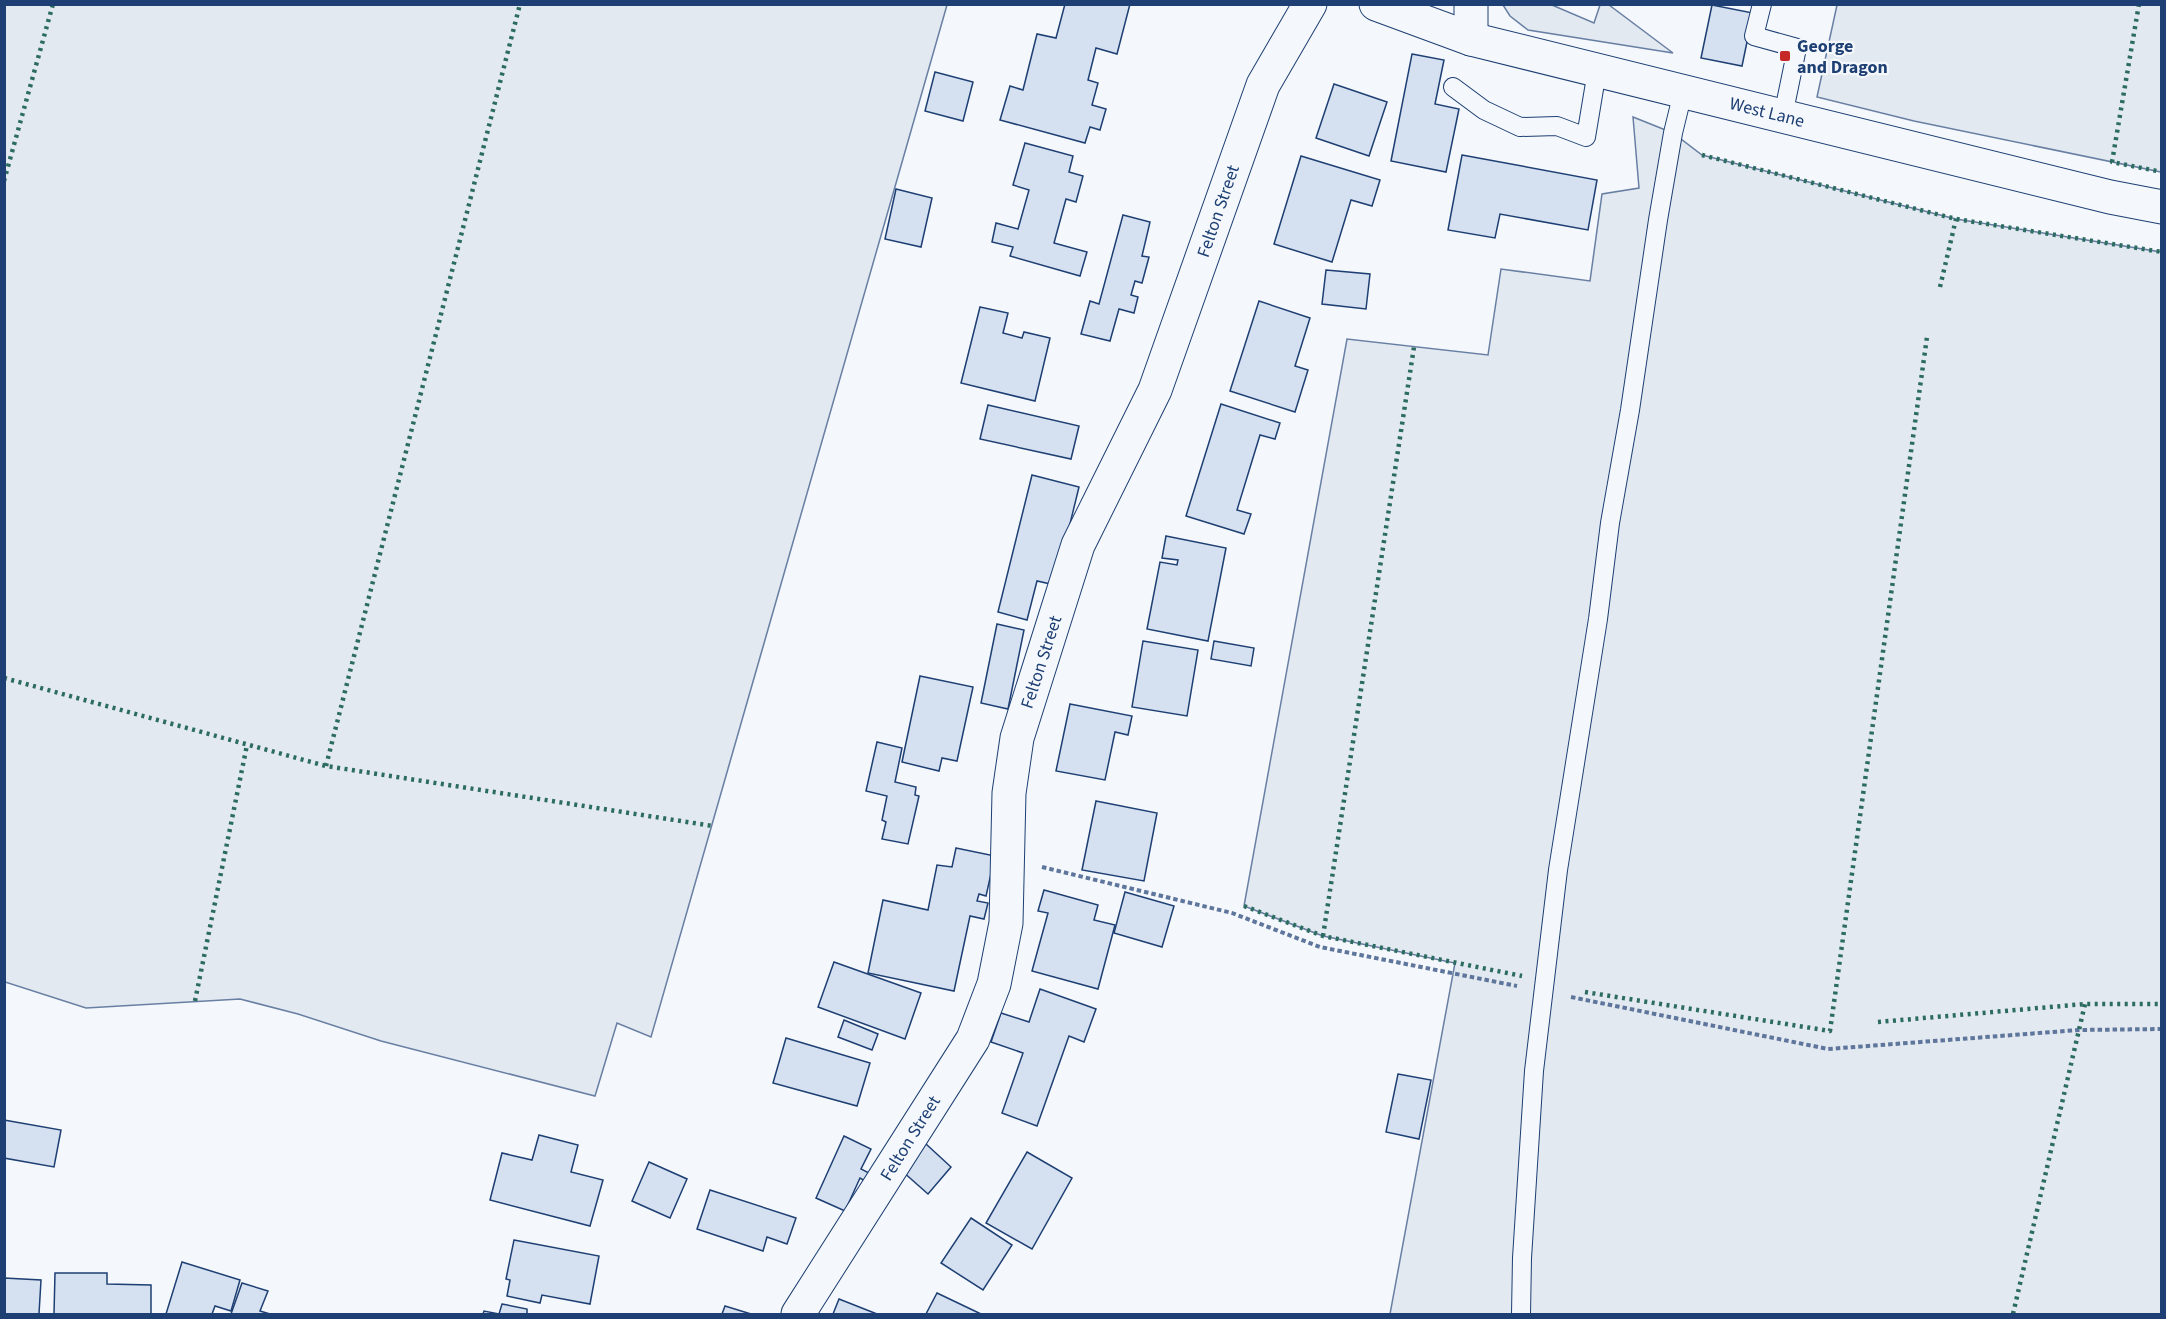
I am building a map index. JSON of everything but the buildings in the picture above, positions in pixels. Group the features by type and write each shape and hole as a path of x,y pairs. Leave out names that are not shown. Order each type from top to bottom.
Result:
{"street":[{"name":"Felton Street","path":"798,1314 973,1040 994,984 1006,923 1009,793 1017,738 1078,545 1155,390 1263,85 1310,4"},
{"name":"West Lane","path":"1376,4 1471,39 2110,197 2162,207"},
{"path":"1471,4 1471,39"}],"lane":[{"path":"1762,4 1754,36 1797,48 1783,116"},
{"path":"1453,87 1484,110 1520,127 1557,126 1586,137 1597,71"},
{"path":"1521,1314 1522,1258 1534,1071 1558,870 1658,220 1673,133 1683,92"}],"path":[{"path":"1007,859 1232,913 1320,947 1828,1049 2079,1030 2162,1029"}],"shaded area":[{"path":"4,5 947,5 651,1037 617,1023 595,1096 381,1041 298,1014 240,999 86,1008 5,982"},
{"path":"1503,5 1552,5 1594,23 1600,5 1609,5 1673,53 1528,30 1510,16"},
{"path":"1837,5 2161,5 2161,172 1914,121 1817,97"},
{"path":"1633,117 1673,133 1702,155 1956,219 2161,252 2161,1314 1390,1314 1455,963 1323,936 1244,906 1347,339 1488,355 1501,269 1590,281 1602,194 1639,188"}],"hedge":[{"path":"4,181 53,4"},
{"path":"326,766 520,4"},
{"path":"2139,4 2112,162 2162,172"},
{"path":"1702,155 1956,219 2162,252"},
{"path":"1940,287 1956,219"},
{"path":"1585,992 1830,1031 1927,337"},
{"path":"1323,936 1414,347"},
{"path":"4,678 326,766 713,826"},
{"path":"195,1001 247,745"},
{"path":"1244,906 1323,936 1522,976"},
{"path":"1878,1022 2085,1004 2162,1004"},
{"path":"2013,1314 2085,1004"}],"place":[{"name":"George and Dragon","path":"1785,56"}]}
